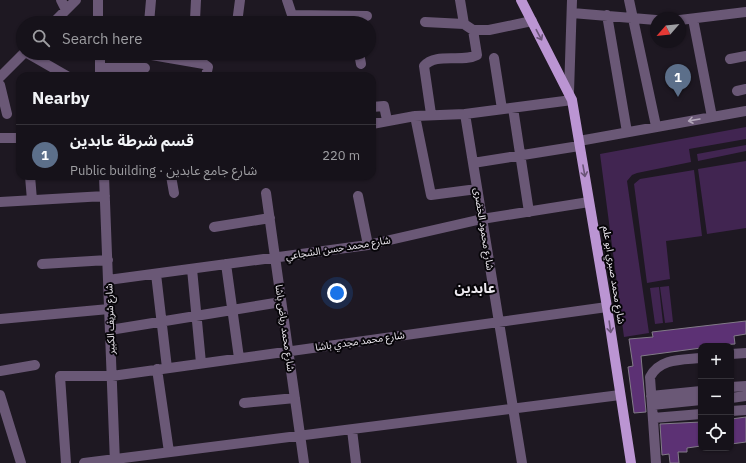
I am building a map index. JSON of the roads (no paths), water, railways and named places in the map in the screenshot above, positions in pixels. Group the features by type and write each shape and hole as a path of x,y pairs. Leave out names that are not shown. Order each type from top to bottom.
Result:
{"main road":[{"name":"شارع محمد صبري ابو علم","path":"521,0 570,96 607,307 631,463"}],"street":[{"path":"61,0 66,10"},
{"path":"60,16 76,0"},
{"path":"98,0 98,16"},
{"path":"150,16 151,0"},
{"path":"195,16 196,0"},
{"path":"238,16 240,0"},
{"path":"287,0 292,15 307,16"},
{"path":"460,0 464,24"},
{"path":"376,123 432,114 465,114 513,108 570,96 572,0"},
{"path":"629,0 631,17 656,126"},
{"path":"686,20 746,12"},
{"path":"572,13 631,17 642,20 650,20"},
{"path":"607,15 627,132"},
{"path":"693,19 712,117"},
{"path":"425,22 464,24 473,30 489,30 532,21"},
{"path":"432,114 423,70 427,63 438,59 477,56 473,30"},
{"path":"730,59 746,56"},
{"path":"494,58 502,109"},
{"path":"0,77 17,60"},
{"path":"39,60 60,72"},
{"path":"100,60 100,72 145,72 146,60"},
{"path":"181,60 204,64 208,67 207,72"},
{"path":"360,60 361,64"},
{"path":"0,86 7,114"},
{"path":"376,107 384,106 387,120"},
{"path":"513,108 529,212"},
{"path":"473,163 520,155 656,126 746,111"},
{"name":"شارع محمود الخضرى","path":"465,114 522,463"},
{"path":"415,116 431,195 477,189"},
{"path":"0,138 16,138"},
{"path":"30,180 32,200"},
{"name":"شارع شريف الكبير","path":"104,180 115,461"},
{"path":"172,180 174,193"},
{"name":"شارع محمد رياض باشا","path":"266,193 304,463"},
{"path":"0,202 105,196"},
{"path":"358,196 368,245"},
{"name":"شارع محمد حسن الشجاعي","path":"108,280 368,245 482,220 589,202"},
{"path":"214,227 270,218"},
{"path":"42,264 108,260"},
{"path":"226,264 239,358"},
{"path":"192,269 202,363"},
{"path":"156,274 162,322 162,369 169,452"},
{"path":"110,330 281,302"},
{"name":"شارع محمد مجدي باشا","path":"66,463 60,376 112,376 607,307"},
{"path":"0,319 109,309"},
{"path":"734,354 746,353"},
{"path":"656,463 650,377 658,366 669,362 698,358"},
{"path":"0,371 35,365"},
{"path":"734,388 746,386"},
{"path":"652,400 698,392"},
{"path":"0,395 21,463"},
{"path":"84,463 115,461 169,452 300,437 620,395"},
{"path":"734,398 746,396"},
{"path":"244,403 295,398"},
{"path":"652,400 698,400"},
{"path":"734,411 746,410"},
{"path":"653,418 698,414"},
{"path":"352,430 356,463"}],"place":[{"name":"قسم شرطة عابدين","path":"678,97"}],"district":[{"name":"عابدين","path":"475,288"}]}
